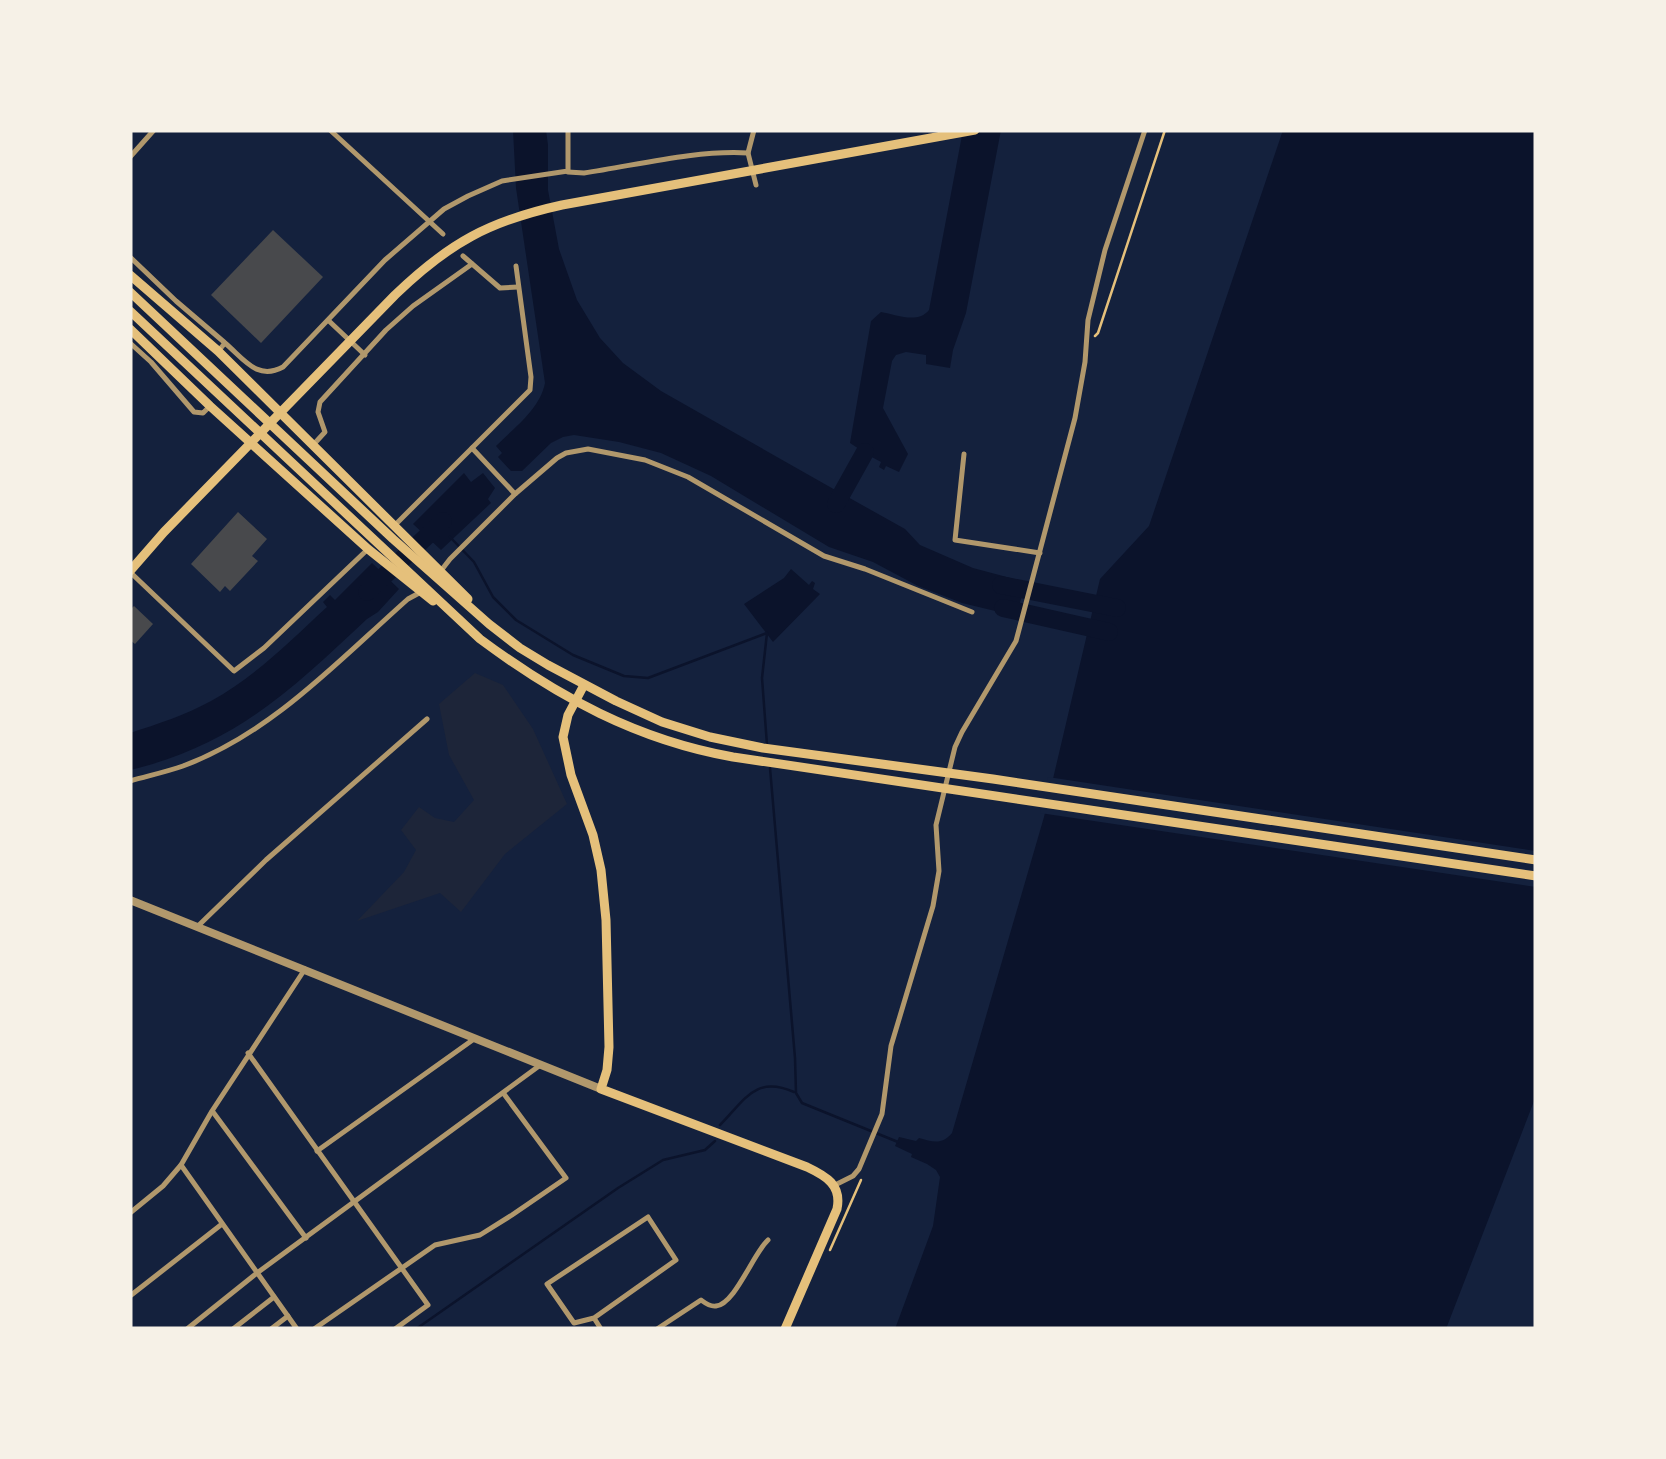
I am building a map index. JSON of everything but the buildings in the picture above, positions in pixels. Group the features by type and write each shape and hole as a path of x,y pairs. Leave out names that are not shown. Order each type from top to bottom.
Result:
{"main road":[{"path":"130,572 250,443 432,260 460,242 511,218 562,205 975,130"},
{"path":"130,276 222,347 490,624 520,648 662,722 763,748 1536,860"},
{"path":"130,292 295,448 397,532"},
{"path":"130,311 286,457 376,550"},
{"path":"130,330 250,443 480,639 574,702 615,723 713,754 761,762 1536,876"},
{"path":"584,684 565,723 563,737 593,835 605,896 608,1046 601,1088 806,1166 834,1186 838,1209 784,1329"}],"street":[{"path":"130,157 154,130"},
{"path":"330,130 443,234"},
{"path":"564,172 568,130"},
{"path":"754,130 748,152 756,185"},
{"path":"834,1186 859,1169 882,1114 892,1046 933,906 939,870 936,824 957,742 1010,653 1022,620 1075,418 1088,320 1105,250 1145,130"},
{"path":"130,257 222,347 261,373 272,373 329,321 385,260 429,221 468,196 502,181 712,153 748,152"},
{"path":"464,256 500,288 518,286"},
{"path":"314,444 324,432 318,412 320,402 412,306 472,264"},
{"path":"397,532 530,390 532,377 516,266"},
{"path":"329,321 364,355"},
{"path":"130,343 194,412 203,413 210,406"},
{"path":"472,448 516,494"},
{"path":"436,571 516,494 566,453 588,448 645,460 688,477 824,556 972,612"},
{"path":"964,454 954,540 1040,553"},
{"path":"130,572 234,671 376,550"},
{"path":"130,781 183,766 277,714 420,586"},
{"path":"198,926 266,860 428,719"},
{"path":"130,900 601,1088"},
{"path":"130,1213 181,1165 248,1054 305,970"},
{"path":"317,1151 476,1038"},
{"path":"248,1054 428,1305 395,1329"},
{"path":"187,1329 257,1273 542,1064"},
{"path":"314,1329 435,1245 480,1234 566,1178 504,1094"},
{"path":"212,1111 306,1238"},
{"path":"181,1165 297,1329"},
{"path":"648,1217 676,1260 594,1318 574,1323 547,1284 648,1217"},
{"path":"130,1296 222,1224"},
{"path":"657,1329 700,1300 718,1306 730,1298 758,1248 768,1240"},
{"path":"233,1329 274,1297"},
{"path":"272,1329 288,1316"},
{"path":"594,1318 602,1329"},
{"path":"196,1321 203,1329"}],"path":[{"path":"1087,345 1098,333 1166,130"}],"shaded area":[{"path":"513,130 546,130 548,190 559,249 577,300 600,338 623,363 661,391 837,491 839,488 847,492 846,496 905,529 920,545 973,568 1026,582 1016,616 962,603 873,562 829,547 711,476 661,453 574,435 551,443 522,471 511,471 498,457 502,453 496,446 532,410 545,383 516,188"},
{"path":"963,130 1001,130 966,313 950,368 926,364 926,355 896,355 883,408 908,454 899,472 886,466 884,470 879,467 881,462 868,455 857,474 850,471 862,451 850,443 871,321 881,312 913,318 929,310"},
{"path":"1283,130 1536,130 1536,1096 1446,1329 895,1329 933,1226 940,1177 936,1170 895,1146 899,1137 937,1142 952,1133 1044,817 1100,579 1149,526"},
{"path":"464,473 471,482 483,473 495,488 488,499 491,503 441,550 413,524"},
{"path":"372,563 399,589 313,669 231,730 201,746 130,770 130,733 191,711 242,681 327,607 323,602 330,595 335,600"},
{"path":"791,569 809,585 815,583 813,589 820,594 773,642 744,604 784,578"},
{"path":"475,673 503,685 533,729 567,804 505,854 461,912 440,893 357,921 404,872 416,850 401,830 419,807 435,818 454,822 474,800 449,755 439,704"}],"pier":[{"path":"1048,777 1536,851 1536,887 1040,813"}],"waterway":[{"path":"836,504 865,452"},
{"path":"367,592 443,521"},
{"path":"450,537 474,562 493,597 516,620 573,655 624,676 648,678 767,633 762,678 767,745"},
{"path":"1001,585 1117,608"},
{"path":"1003,608 1109,632"},
{"path":"770,768 796,1093 802,1103 898,1142"},
{"path":"720,1125 760,1088 770,1086 794,1092"},
{"path":"416,1329 618,1188 663,1160 705,1150 715,1141"}]}
